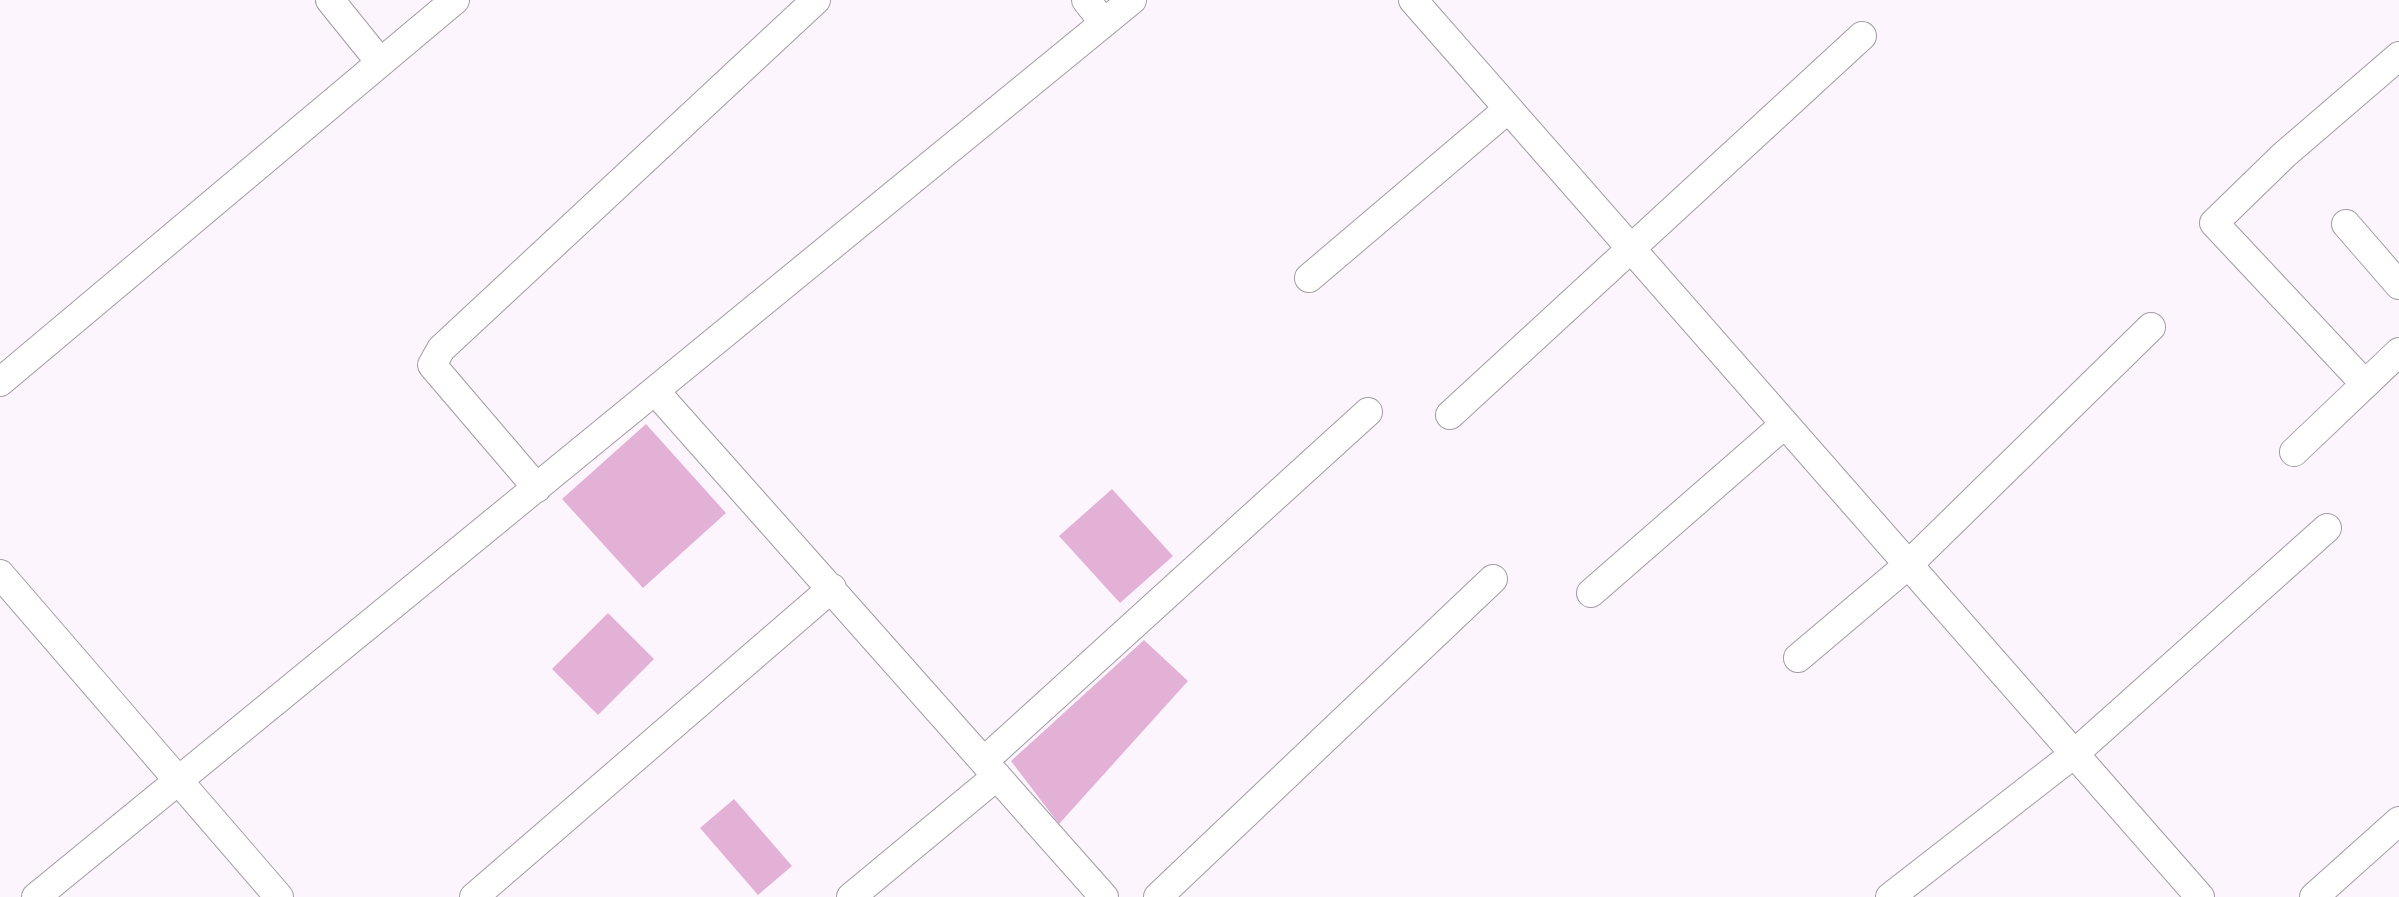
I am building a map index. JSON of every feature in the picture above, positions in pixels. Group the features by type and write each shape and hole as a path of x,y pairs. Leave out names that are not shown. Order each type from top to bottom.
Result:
{"street":[{"path":"330,0 380,62"},
{"path":"0,382 455,0"},
{"path":"537,488 432,365 441,350 816,0"},
{"path":"1086,0 1104,23"},
{"path":"36,897 1132,0"},
{"path":"1413,0 2200,897"},
{"path":"1450,415 1862,36"},
{"path":"2365,384 2214,223 2284,155 2399,56"},
{"path":"1309,278 1508,109"},
{"path":"2346,224 2399,286"},
{"path":"1798,658 1908,565 2151,327"},
{"path":"2294,452 2399,352"},
{"path":"655,391 832,588 1104,897"},
{"path":"851,897 990,769 1368,412"},
{"path":"1591,593 1785,424"},
{"path":"1890,897 2074,754 2327,528"},
{"path":"0,574 279,897"},
{"path":"1158,897 1494,578"},
{"path":"474,897 832,588"},
{"path":"2314,897 2399,821"}],"building":[{"path":"646,424 726,513 643,588 562,499"},
{"path":"1112,489 1173,556 1120,603 1059,536"},
{"path":"608,613 654,659 598,715 552,669"},
{"path":"1144,640 1188,681 1059,824 1011,761"},
{"path":"734,799 792,866 758,895 700,828"}]}
